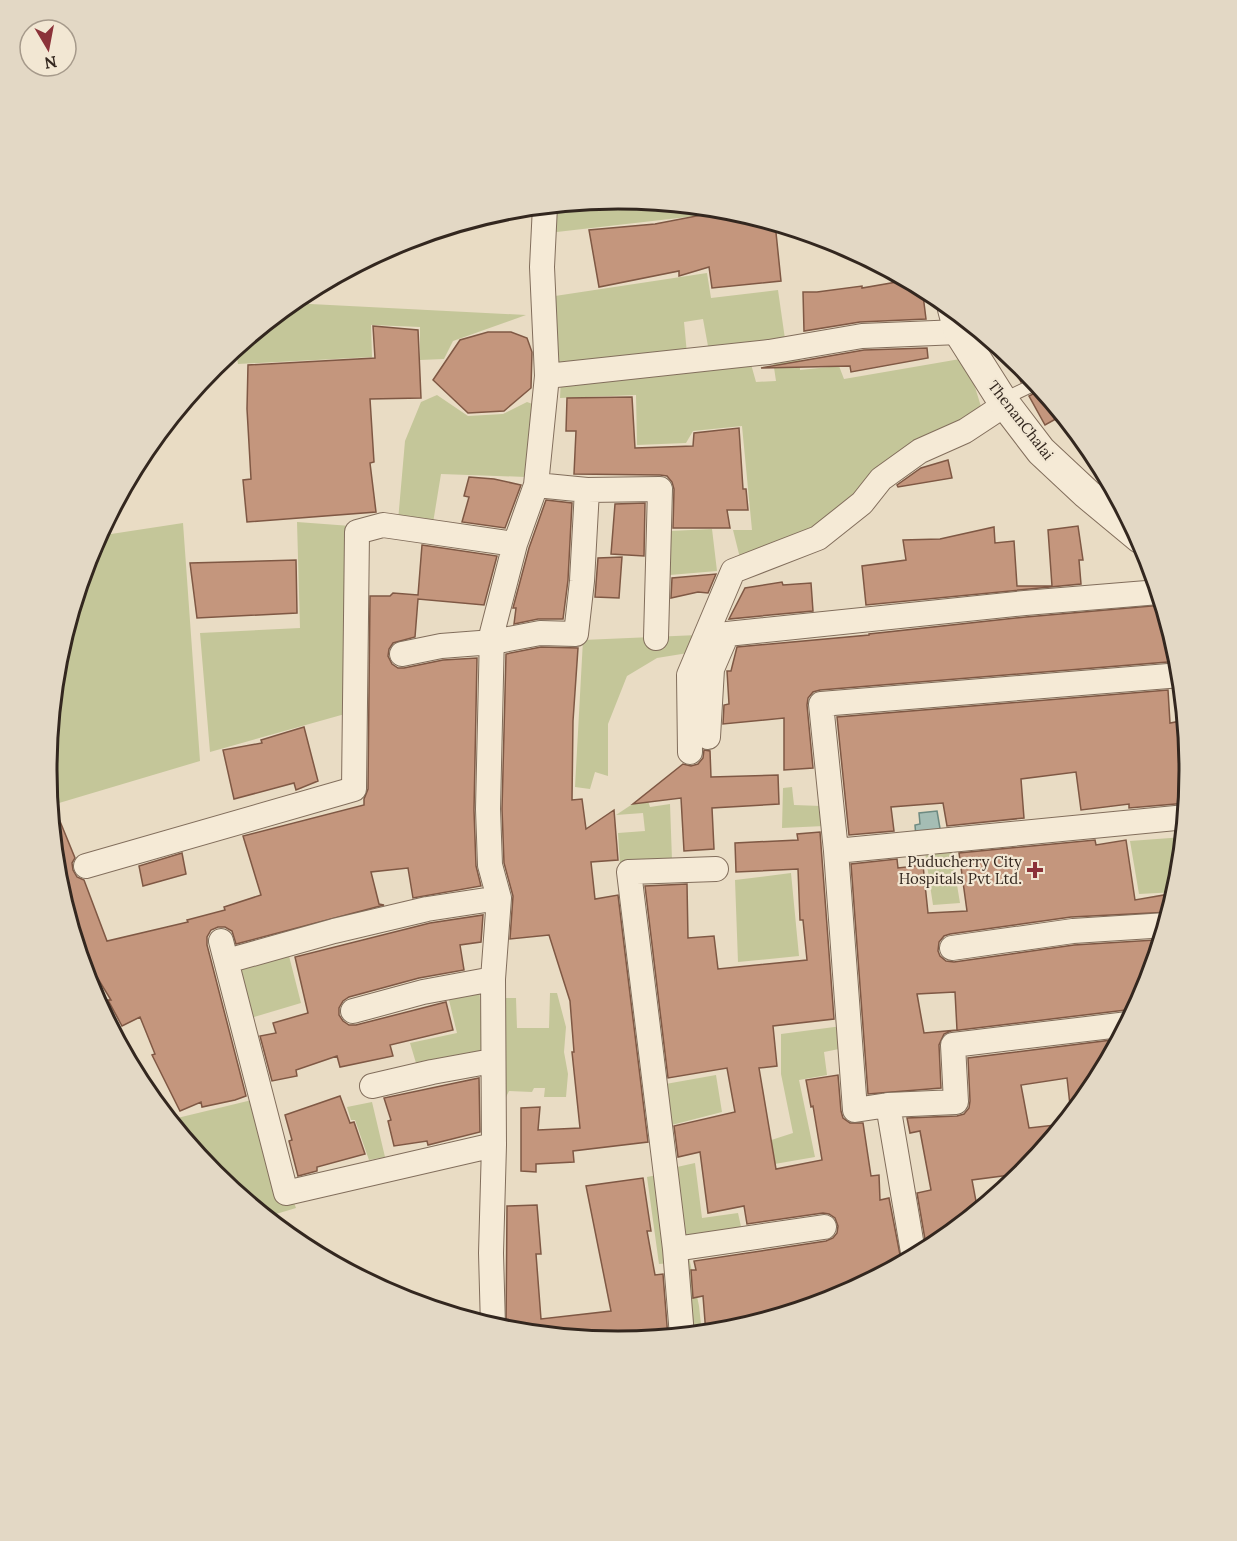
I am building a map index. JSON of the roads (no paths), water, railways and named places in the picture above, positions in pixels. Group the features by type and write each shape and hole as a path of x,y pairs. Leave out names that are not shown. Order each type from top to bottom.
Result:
{"street":[{"path":"494,1318 491,1253 494,1144 493,979 499,898 490,866 488,809 492,633 515,544 536,485 547,376 542,267 545,214"},
{"path":"547,376 769,352 953,320"},
{"name":"ThenanChalai","path":"958,324 1004,402 1041,451 1123,524"},
{"path":"690,752 689,675 733,572 818,538 862,502 881,479 920,451 964,431 1004,402"},
{"path":"536,485 587,490 660,489 656,638"},
{"path":"402,654 441,646 493,642 540,633 576,634 582,581 587,490"},
{"path":"86,866 354,789 357,532 382,525 515,544"},
{"path":"708,737 712,669 727,634 1025,603 1151,593"},
{"path":"1119,1025 953,1045 956,1102 888,1105 855,1110 836,851 822,704 1171,676"},
{"path":"836,851 1178,819"},
{"path":"681,1328 675,1249 629,872 716,869"},
{"path":"494,1144 286,1194 224,951 334,931 426,909 499,898"},
{"path":"952,948 1073,931 1158,926"},
{"path":"353,1011 423,992 493,979"},
{"path":"372,1086 492,1061"},
{"path":"888,1105 912,1248"},
{"path":"675,1249 824,1227"}],"lane":[{"path":"1004,402 1029,387"}],"place":[{"name":"Puducherry City Hospitals Pvt Ltd.","path":"1035,870"}]}
